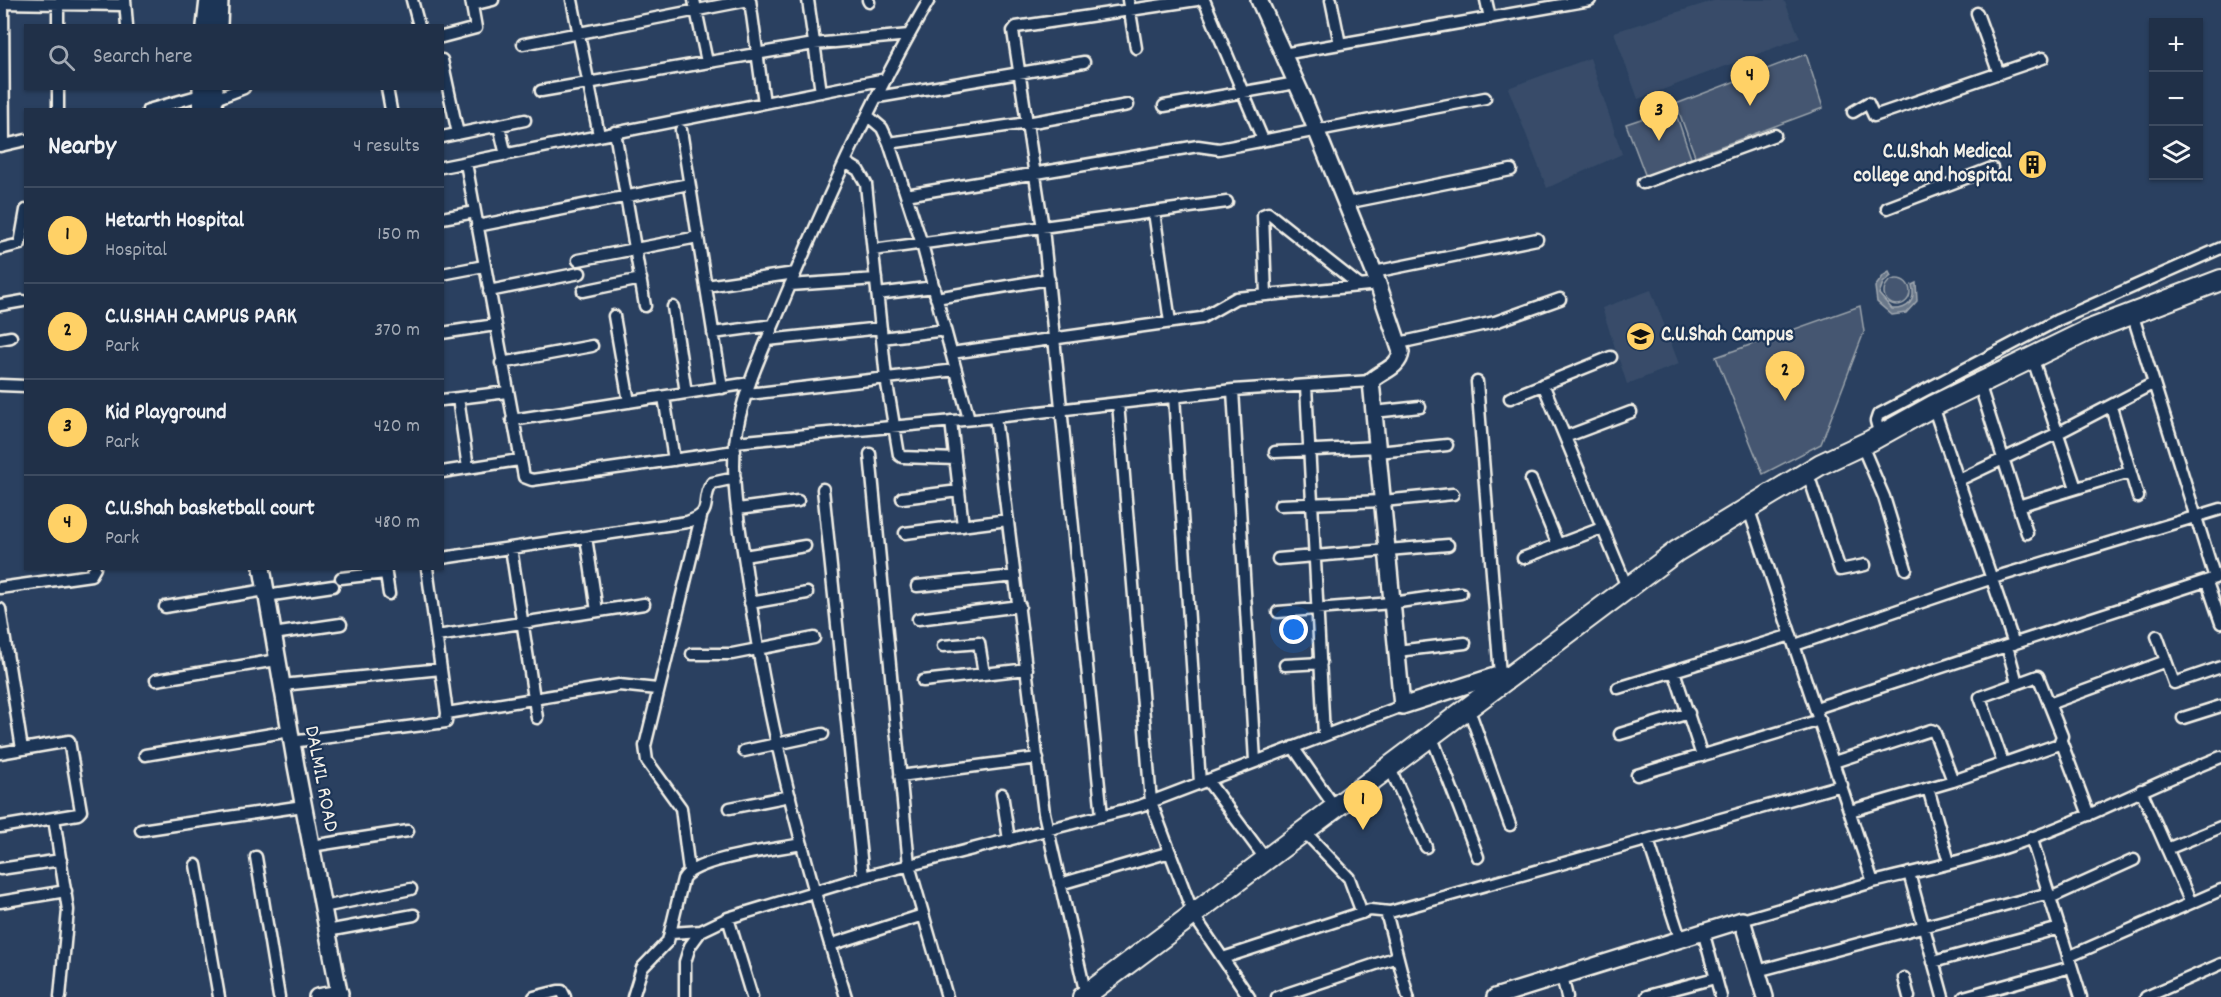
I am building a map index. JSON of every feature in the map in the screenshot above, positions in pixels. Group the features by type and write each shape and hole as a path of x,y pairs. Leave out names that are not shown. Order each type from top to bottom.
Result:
{"highway":[{"path":"1090,996 1307,835 1336,809 1502,678 1677,551 1809,480 1933,406 1979,383 2087,331 2221,280"},
{"path":"1196,919 1268,861 1393,776 1674,564 1749,511 1821,464 1871,442"}],"street":[{"path":"24,140 2,146 2,30 8,2 121,5 125,0"},
{"path":"125,0 127,24"},
{"path":"205,24 208,0"},
{"path":"219,24 220,0"},
{"path":"412,0 418,24"},
{"path":"444,36 476,28 471,2 494,0"},
{"path":"572,0 599,135"},
{"path":"523,44 695,5 750,0 764,103"},
{"path":"808,0 820,92"},
{"path":"846,997 814,891 756,650 738,509 735,447 749,389 795,273 845,162 929,0"},
{"path":"1102,816 1049,279 1013,29 1128,5 1197,0"},
{"path":"1204,0 1263,140"},
{"path":"466,163 519,460 524,477 532,480 674,459 735,447 893,426 1233,390 1371,381 1400,359 1399,343 1377,278 1259,0"},
{"path":"1331,0 1340,44"},
{"path":"1486,0 1490,18"},
{"path":"1520,0 1523,12"},
{"path":"1283,54 1590,0"},
{"path":"58,24 64,2"},
{"path":"695,5 706,62"},
{"path":"1128,5 1136,48"},
{"path":"1977,13 1999,74"},
{"path":"541,92 814,44 909,35"},
{"path":"1853,112 1869,104 1874,116 2043,58"},
{"path":"878,97 1084,62"},
{"path":"444,69 458,134"},
{"path":"444,167 886,80"},
{"path":"1164,106 1296,83"},
{"path":"58,90 58,108"},
{"path":"158,108 236,90"},
{"path":"387,90 391,108"},
{"path":"906,195 1198,146 1219,149 1485,98"},
{"path":"889,143 1027,123 1128,105"},
{"path":"868,116 882,128 889,143 922,244 969,419"},
{"path":"444,137 525,120"},
{"path":"500,126 506,155"},
{"path":"681,130 722,388"},
{"path":"615,132 645,306"},
{"path":"1643,183 1775,135"},
{"path":"845,162 858,170 866,184 886,378 893,426 902,457 955,459"},
{"path":"1887,208 1992,168"},
{"path":"1346,203 1511,170"},
{"path":"477,226 689,184"},
{"path":"873,250 1227,202"},
{"path":"444,218 475,212"},
{"path":"1154,212 1170,322"},
{"path":"1266,295 1263,215 1268,213 1360,286"},
{"path":"0,249 20,244 24,221"},
{"path":"578,260 698,237"},
{"path":"951,353 1206,317 1232,299 1360,286 1377,278 1537,239"},
{"path":"1906,570 1884,497 1871,442 1876,418 2058,320 2152,276 2221,248"},
{"path":"444,274 484,266"},
{"path":"489,291 580,273"},
{"path":"706,286 795,273"},
{"path":"584,291 641,279"},
{"path":"790,285 876,279"},
{"path":"877,294 935,292 1049,279"},
{"path":"1399,343 1494,322 1560,299"},
{"path":"0,305 23,301"},
{"path":"673,307 686,393"},
{"path":"2132,313 2214,579 2221,624"},
{"path":"614,316 629,402"},
{"path":"444,333 495,325"},
{"path":"713,333 773,325"},
{"path":"767,340 945,330"},
{"path":"501,363 592,346"},
{"path":"1510,398 1611,357"},
{"path":"2032,357 2076,488"},
{"path":"512,420 722,388 749,389 956,370"},
{"path":"1371,381 1402,706"},
{"path":"671,933 701,931 728,918 814,891 1151,802 1402,706 1502,678 1477,382"},
{"path":"1979,383 2027,533"},
{"path":"1959,480 2111,407 2154,383"},
{"path":"1543,384 1627,587"},
{"path":"0,385 24,386"},
{"path":"1306,386 1324,735"},
{"path":"1233,390 1255,761"},
{"path":"444,400 507,392"},
{"path":"1174,396 1204,781 1268,861"},
{"path":"664,397 674,459"},
{"path":"458,398 468,468"},
{"path":"1118,403 1151,802 1196,919 1249,997"},
{"path":"1933,406 1993,579 2011,645 2017,683"},
{"path":"1374,412 1420,407"},
{"path":"2111,407 2138,497"},
{"path":"1565,437 1631,412"},
{"path":"995,417 1048,831 1090,996"},
{"path":"951,421 963,526"},
{"path":"1275,452 1448,445"},
{"path":"870,454 909,865 947,997"},
{"path":"444,472 519,460"},
{"path":"2018,506 2130,472"},
{"path":"444,558 687,522 705,512 712,483 735,478"},
{"path":"1531,480 1558,545"},
{"path":"1809,480 1840,570 1865,565"},
{"path":"823,489 863,877"},
{"path":"902,498 959,491"},
{"path":"1280,505 1383,501 1453,494"},
{"path":"738,509 798,501"},
{"path":"1618,688 1793,640 2221,509"},
{"path":"1749,511 1873,882"},
{"path":"689,871 681,808 645,753 645,740 701,516"},
{"path":"905,533 1008,520"},
{"path":"1523,558 1602,528"},
{"path":"586,537 597,611"},
{"path":"1278,559 1388,552 1448,545"},
{"path":"744,556 805,546"},
{"path":"511,548 537,718"},
{"path":"0,588 91,575 94,570"},
{"name":"DALMIL ROAD","path":"262,570 290,737 340,995"},
{"path":"145,755 290,737 442,724 447,720 447,713 427,570"},
{"path":"165,607 337,582 385,571 388,594"},
{"path":"916,586 1015,576"},
{"path":"1816,708 2214,579"},
{"path":"750,603 807,593"},
{"path":"1278,612 1392,603 1461,593"},
{"path":"437,636 644,604"},
{"path":"918,619 1020,606"},
{"path":"0,609 22,749"},
{"path":"273,634 341,624"},
{"path":"2157,636 2174,683 2221,667"},
{"path":"692,654 732,654 814,638"},
{"path":"943,646 979,643 984,674"},
{"path":"1397,651 1465,643"},
{"path":"156,680 277,660"},
{"path":"2049,704 2166,661"},
{"path":"1285,665 1321,663"},
{"path":"282,685 441,669"},
{"path":"923,681 1027,669"},
{"path":"1674,671 1702,756"},
{"path":"2003,764 1980,697 2038,676 2089,814"},
{"path":"447,713 628,684 657,689"},
{"path":"2183,718 2221,706"},
{"path":"1620,734 1689,713"},
{"path":"1472,718 1510,825"},
{"path":"1637,775 1820,720"},
{"path":"1834,762 1931,730 1934,731 1953,781"},
{"path":"744,751 823,734"},
{"path":"0,753 65,741 71,743 81,811 78,814 0,827"},
{"path":"1850,811 1953,781 2061,741"},
{"path":"1435,745 1478,857"},
{"path":"1293,747 1336,809"},
{"path":"1495,997 1703,931 1873,882 1997,850 2089,814 2221,757"},
{"path":"900,776 1038,758"},
{"path":"1393,776 1426,847"},
{"path":"1223,958 1374,909 1386,912 1842,785"},
{"path":"1928,789 1950,862"},
{"path":"2141,790 2191,903"},
{"path":"1002,794 1009,840"},
{"path":"730,808 790,796"},
{"path":"141,830 303,806"},
{"path":"54,818 68,910 60,997"},
{"path":"2167,849 2221,827"},
{"path":"311,846 408,831"},
{"path":"1307,835 1349,878 1362,913"},
{"path":"2031,837 2081,997"},
{"path":"1648,840 1680,938"},
{"path":"633,997 642,968 663,948 671,933 683,879 689,871 716,861 802,844"},
{"path":"1060,884 1170,852"},
{"path":"256,857 279,997"},
{"path":"0,869 61,860"},
{"path":"1757,971 1923,925 2049,895 2134,860"},
{"path":"196,865 219,997"},
{"path":"1909,873 1943,997"},
{"path":"323,907 411,889"},
{"path":"1965,997 2070,962 2221,890"},
{"path":"0,902 66,891"},
{"path":"1386,912 1408,997"},
{"path":"327,931 414,915"},
{"path":"830,945 923,915"},
{"path":"728,918 752,997"},
{"path":"1742,920 1765,997"},
{"path":"1933,962 2060,928"},
{"path":"685,997 685,962 690,946 701,931"},
{"path":"1703,931 1721,997"},
{"path":"1277,997 1397,957"},
{"path":"2146,997 2221,964"},
{"path":"1562,976 1567,997"},
{"path":"1647,996 1716,978"},
{"path":"1904,978 1909,997"},
{"path":"534,997 558,991 562,991 565,997"},
{"path":"317,997 340,995"}],"shaded area":[{"path":"1716,0 1784,0 1800,38 1638,99 1614,32"},
{"path":"1806,54 1823,108 1695,156 1676,104"},
{"path":"1590,58 1622,154 1547,188 1508,88"},
{"path":"1674,108 1691,158 1646,177 1626,124"},
{"path":"1889,272 1891,276 1883,283 1879,294 1892,309 1903,308 1910,303 1913,295 1912,285 1916,283 1917,301 1906,313 1892,315 1877,302 1875,287"},
{"path":"1897,279 1906,283 1910,292 1906,301 1897,305 1888,301 1884,292 1888,283"},
{"name":"C.U.Shah Campus","path":"1651,290 1679,364 1627,384 1602,308"},
{"path":"1860,306 1864,332 1821,444 1763,474 1716,357"}],"place":[{"name":"C.U.Shah basketball court","path":"1750,106"},
{"name":"Kid Playground","path":"1659,141"},
{"name":"C.U.Shah Medical college and hospital","path":"2033,165"},
{"name":"C.U.Shah Campus","path":"1640,336"},
{"name":"C.U.SHAH CAMPUS PARK","path":"1785,401"},
{"name":"Hetarth Hospital","path":"1363,830"}]}
